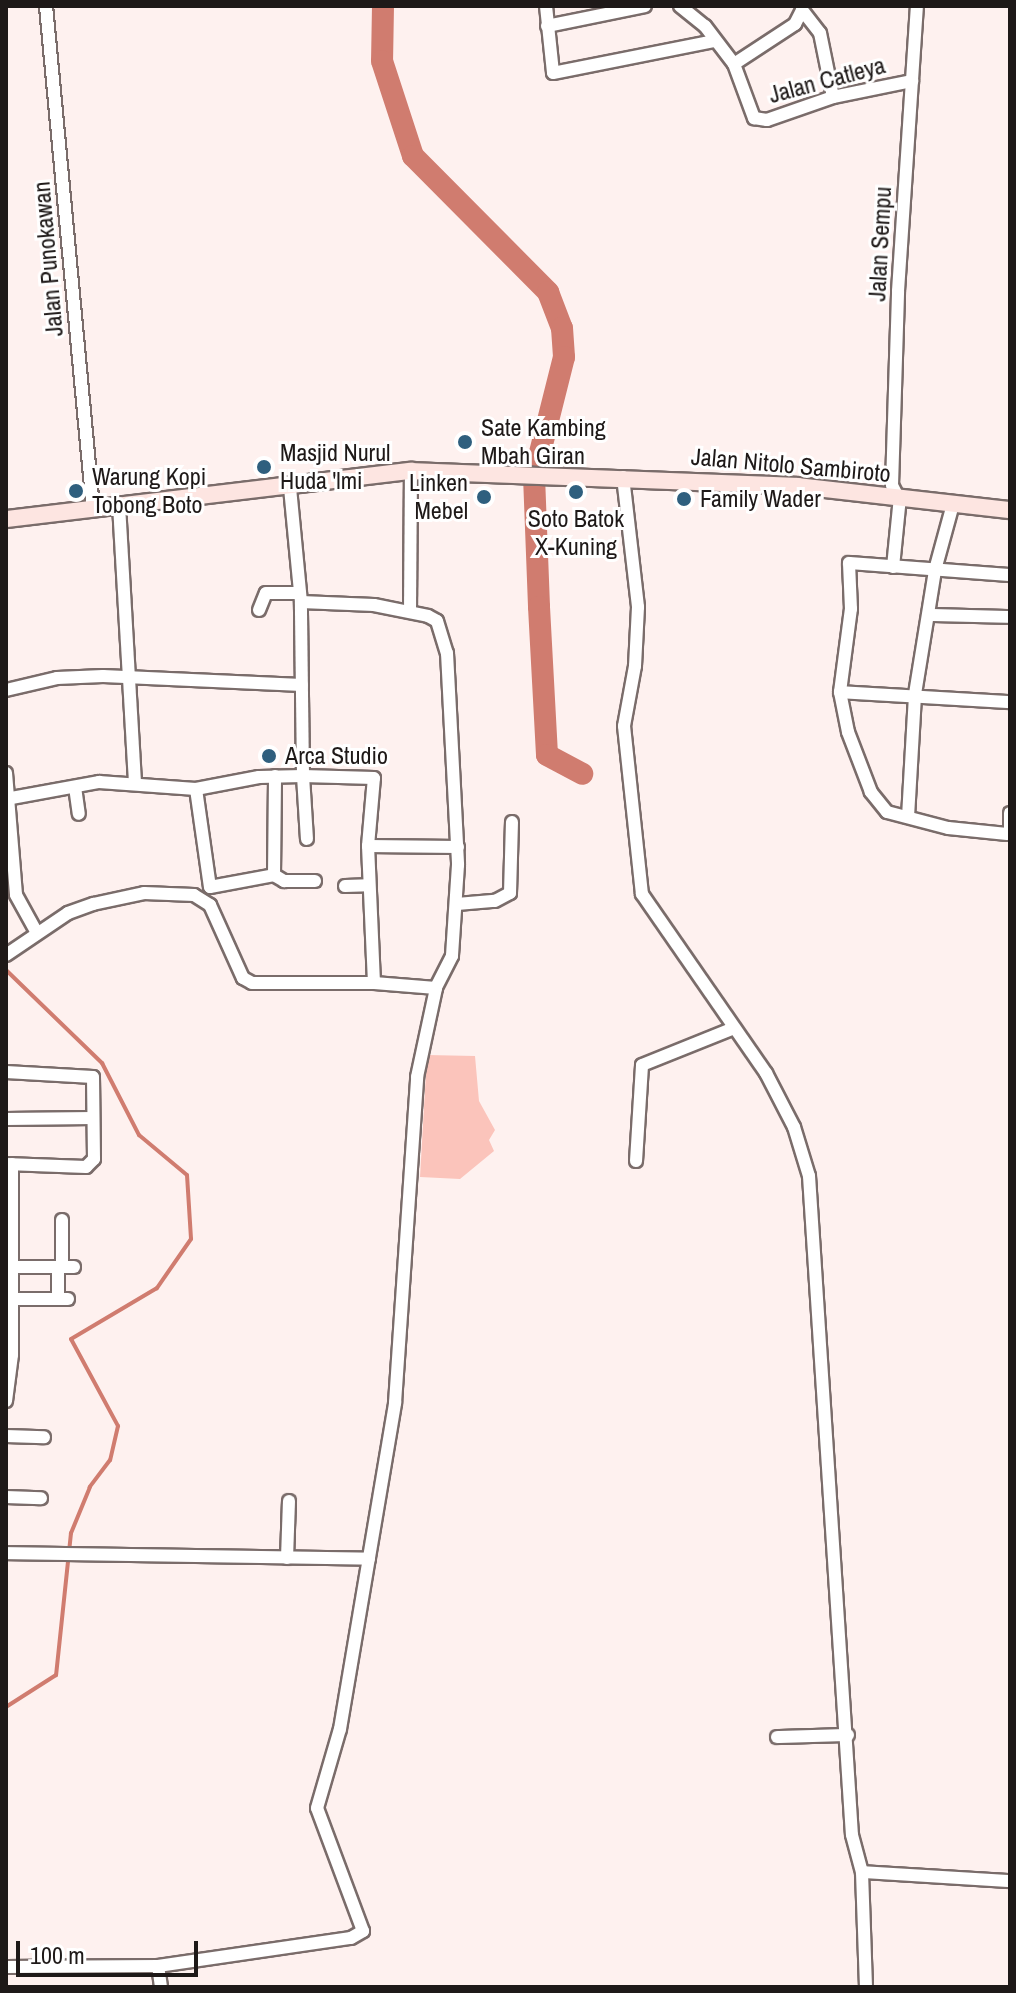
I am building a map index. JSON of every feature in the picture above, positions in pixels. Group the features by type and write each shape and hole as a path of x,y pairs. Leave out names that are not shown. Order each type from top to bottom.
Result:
{"street":[{"name":"Jalan Punokawan","path":"46,6 93,508"},
{"path":"546,6 553,73 715,41"},
{"path":"547,26 598,11 645,6"},
{"path":"680,6 734,64 795,24 802,8"},
{"name":"Jalan Sempu","path":"893,567 893,494 917,6"},
{"path":"802,8 820,33 833,97"},
{"name":"Jalan Catleya","path":"734,64 754,118 767,120 833,97 912,81"},
{"name":"Jalan Nitolo Sambiroto","path":"6,519 411,471 567,474 798,486 893,494 1010,510"},
{"path":"410,611 411,471"},
{"path":"623,477 638,607 635,666 624,726 642,894 766,1073 794,1127 809,1176 853,1845 862,1872 866,1987"},
{"path":"290,487 300,598 307,839"},
{"path":"908,817 915,694 935,570 953,504"},
{"path":"119,505 135,782"},
{"path":"1010,575 849,563 851,609 840,692 848,732 871,792 887,812 1008,834 1010,813"},
{"path":"6,1967 158,1966 351,1938 363,1931 317,1808 340,1729 400,1350 417,1077 436,988 452,956 458,847 447,653 437,621 410,611 266,593 259,610"},
{"path":"929,615 1010,617"},
{"path":"6,690 57,678 302,685"},
{"path":"840,692 915,694 1010,702"},
{"path":"6,773 16,895 37,933"},
{"path":"274,875 275,776"},
{"path":"7,799 75,787 135,782 196,789 275,776 374,778 368,846 374,983"},
{"path":"75,787 79,814"},
{"path":"196,789 210,887 207,902"},
{"path":"457,904 495,901 510,893 512,822"},
{"path":"368,846 458,847"},
{"path":"210,887 274,875 284,881 315,881"},
{"path":"345,886 368,885"},
{"path":"6,955 68,913 144,893 194,895 207,902 243,978 252,983 374,983 436,988"},
{"path":"636,1161 642,1065 734,1028"},
{"path":"6,1072 88,1073 93,1077 94,1159 86,1167 9,1164 11,1389 6,1401"},
{"path":"6,1119 93,1118"},
{"path":"9,1299 63,1299 65,1267 62,1220"},
{"path":"10,1267 65,1267"},
{"path":"6,1436 44,1437"},
{"path":"6,1497 41,1498"},
{"path":"287,1558 289,1501"},
{"path":"6,1553 369,1559"},
{"path":"777,1737 848,1735"},
{"path":"862,1872 1010,1881"},
{"path":"158,1966 161,1987"}],"shaded area":[{"path":"427,1055 475,1056 479,1101 495,1130 489,1140 494,1151 460,1179 420,1177"}],"waterway":[{"path":"383,6 382,61 413,156 548,292 562,328 564,357 534,476 539,607 547,755 582,774"},
{"path":"6,970 102,1063 139,1135 187,1175 191,1239 157,1288 71,1339 118,1426 110,1460 90,1487 71,1533 56,1675 6,1707"}],"place":[{"name":"Sate Kambing Mbah Giran","path":"465,442"},
{"name":"Masjid Nurul Huda 'lmi","path":"264,467"},
{"name":"Warung Kopi Tobong Boto","path":"76,491"},
{"name":"Soto Batok X-Kuning","path":"576,492"},
{"name":"Linken Mebel","path":"484,497"},
{"name":"Family Wader","path":"684,499"},
{"name":"Arca Studio","path":"269,756"}]}
